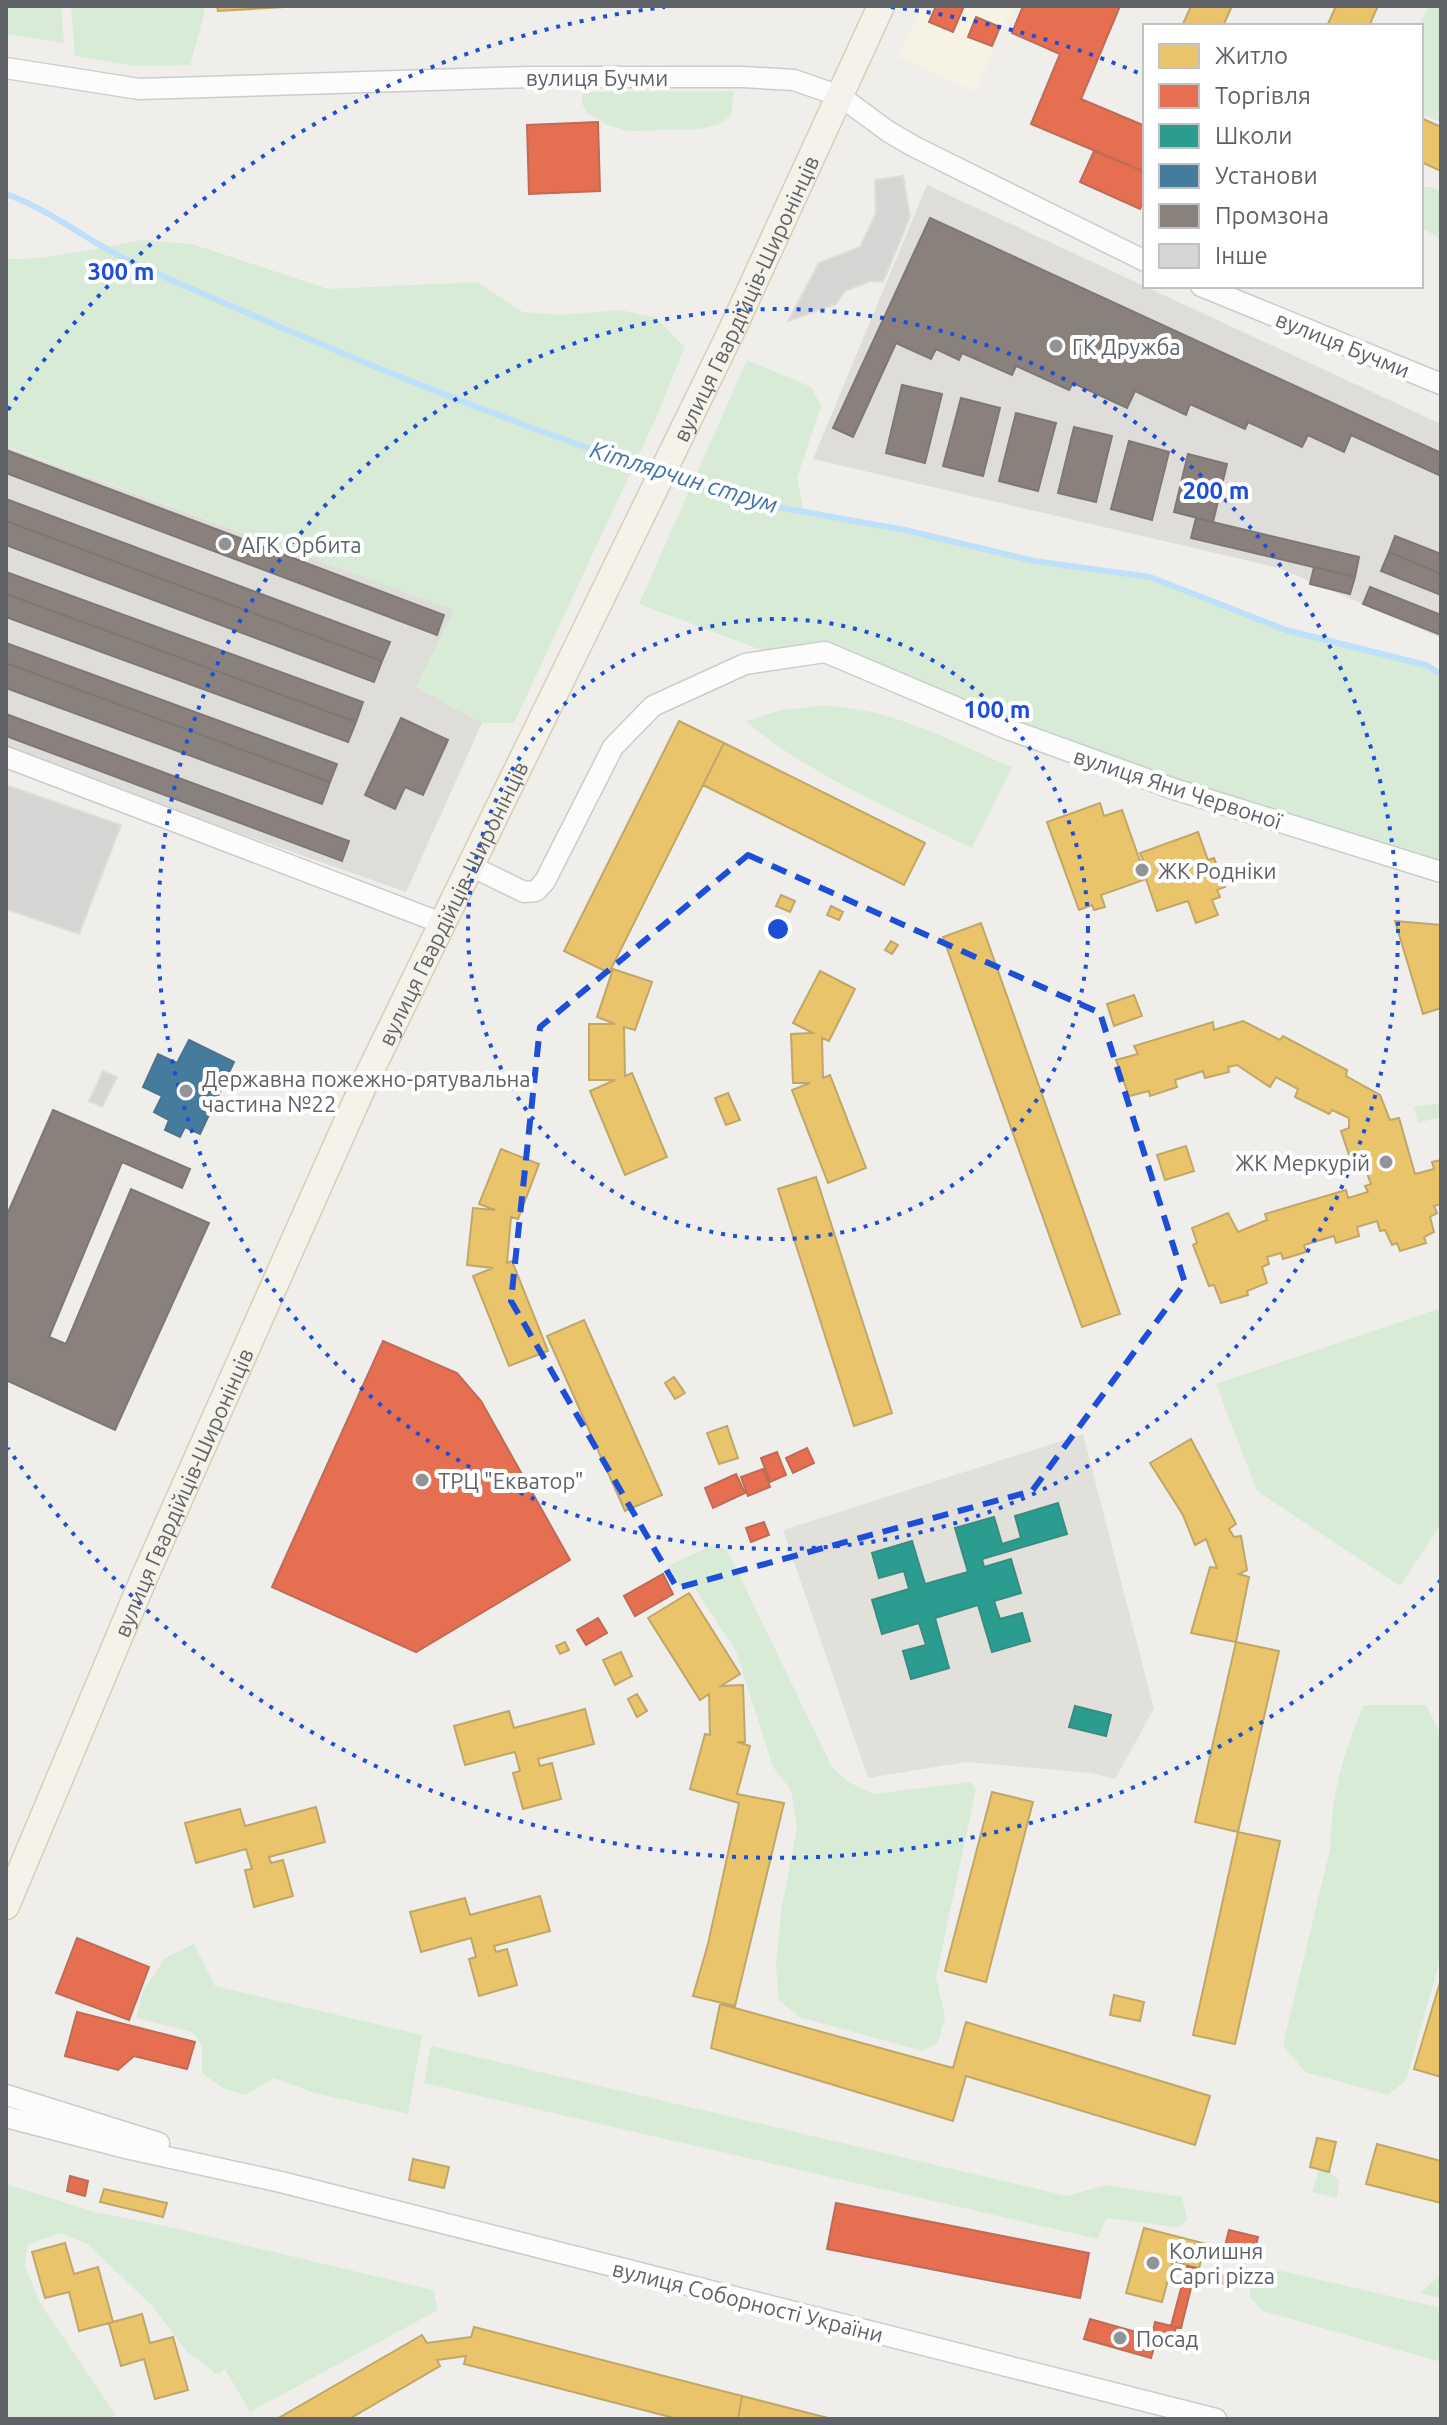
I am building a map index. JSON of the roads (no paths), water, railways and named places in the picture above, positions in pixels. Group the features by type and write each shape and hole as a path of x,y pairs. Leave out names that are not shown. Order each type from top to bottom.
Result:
{"main road":[{"name":"вулиця Гвардійців-Широнінців","path":"7,1902 236,1367 364,1084 731,332 881,6"}],"street":[{"name":"вулиця Бучми","path":"6,68 139,89 529,77 732,76 794,80 840,96 913,146 1143,260"},
{"name":"вулиця Бучми","path":"1206,288 1441,384"},
{"name":"вулиця Яни Червоної","path":"471,866 524,892 536,891 545,881 613,747 653,706 745,664 825,652 1005,728 1156,783 1441,872"},
{"path":"6,757 444,924"},
{"name":"вулиця Соборності України","path":"6,2095 281,2182"},
{"name":"вулиця Соборності України","path":"6,2117 130,2149 281,2182 1216,2419"}],"waterway":[{"name":"Кітлярчин струм","path":"6,194 42,210 126,260 270,323 462,401 656,471"},
{"name":"Кітлярчин струм","path":"667,475 744,501 905,530 1034,561 1150,577 1286,630 1426,665 1441,674"}],"place":[{"name":"ГК Дружба","path":"1056,346"},
{"name":"АГК Орбита","path":"225,544"},
{"name":"ЖК Родніки","path":"1142,870"},
{"name":"Державна пожежно-рятувальна частина №22","path":"186,1091"},
{"name":"ЖК Меркурій","path":"1386,1162"},
{"name":"ТРЦ \"Екватор\"","path":"422,1480"},
{"name":"Колишня Capri pizza","path":"1153,2263"},
{"name":"Посад","path":"1120,2338"}]}
